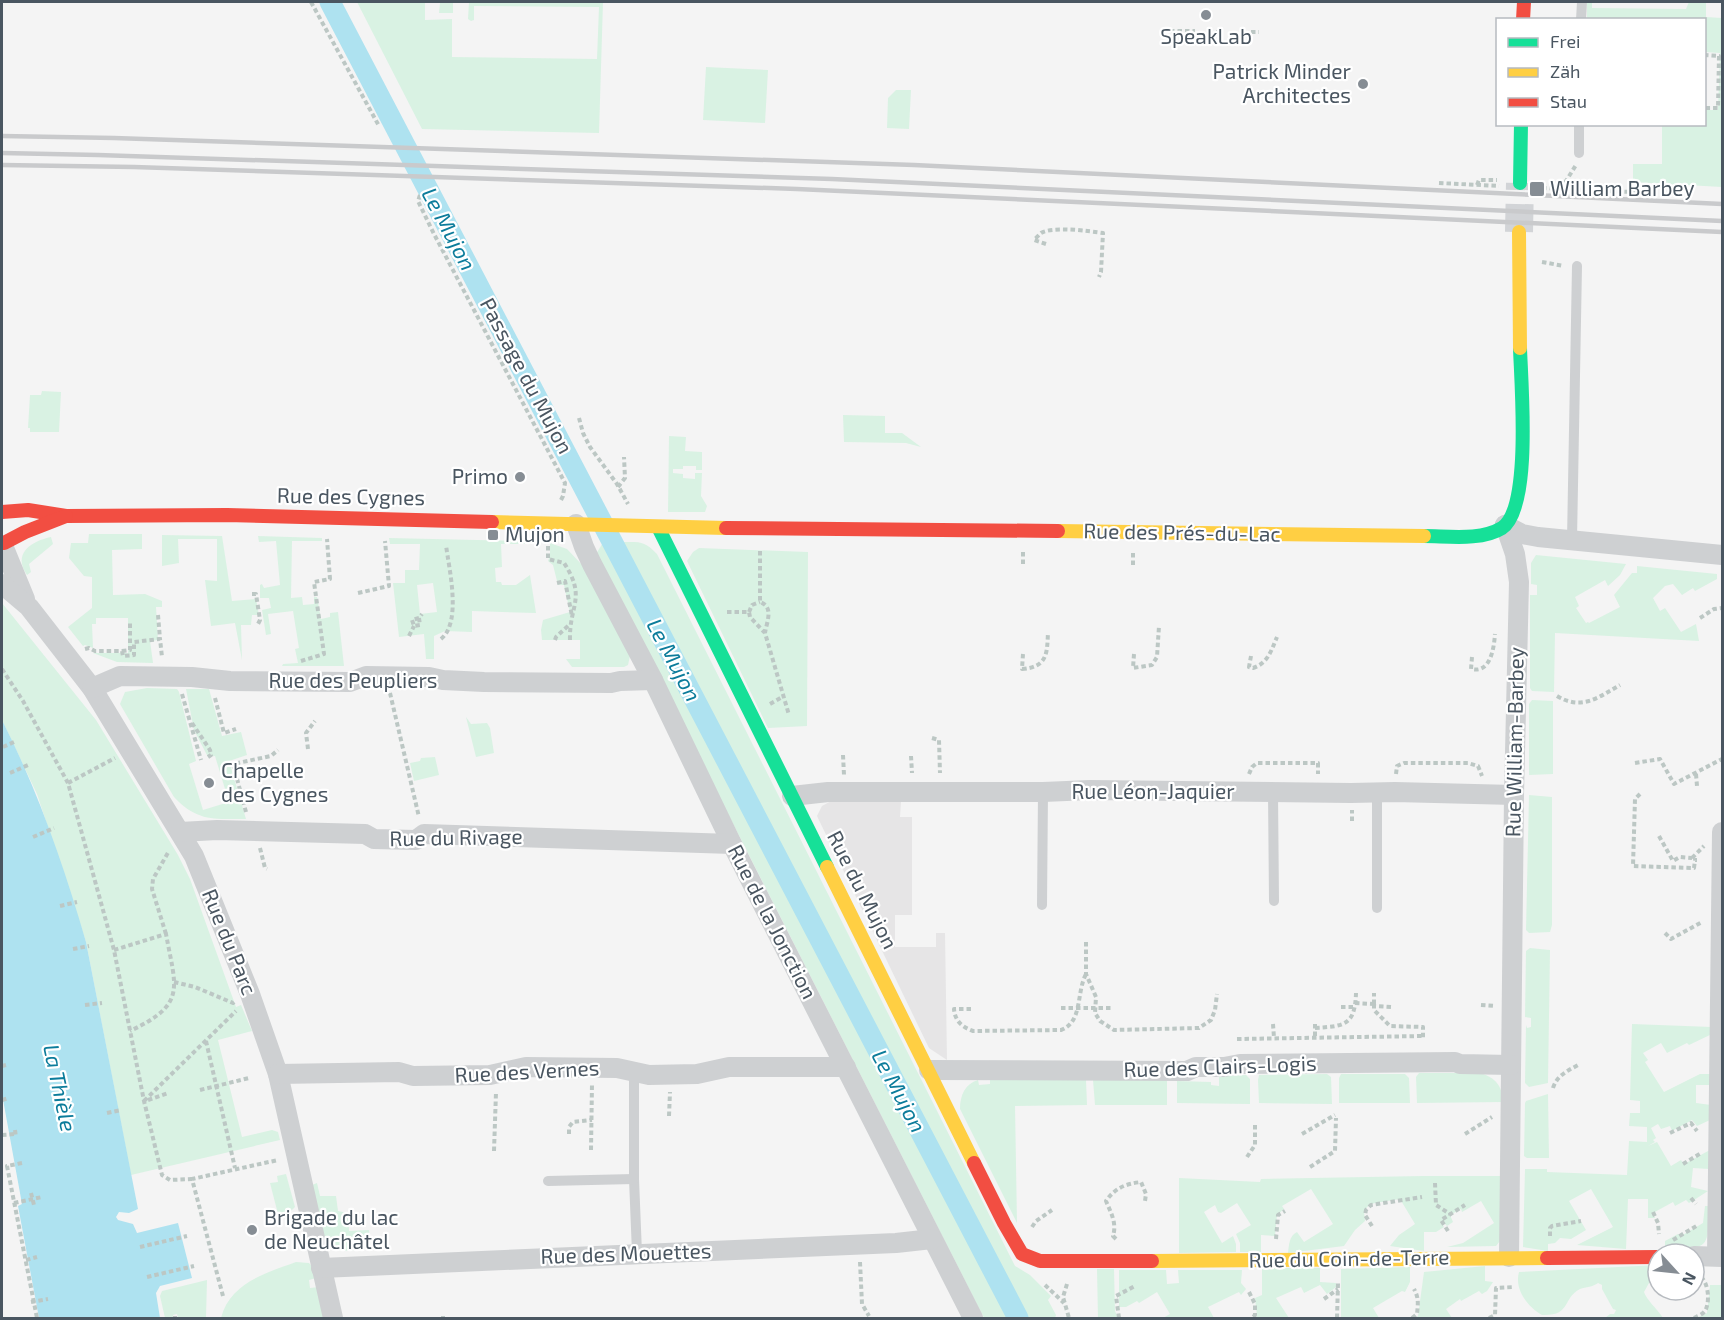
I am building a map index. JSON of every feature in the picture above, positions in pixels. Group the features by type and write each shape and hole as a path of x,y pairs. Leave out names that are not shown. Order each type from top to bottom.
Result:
{"street":[{"path":"1523,18 1524,2"},
{"path":"1514,185 1521,126"},
{"path":"1519,232 1522,470 1519,492 1504,525 1521,534 1722,555"},
{"name":"Rue des Cygnes","path":"2,512 28,510 66,516 227,515 635,526"},
{"name":"Rue des Cygnes","path":"3,548 25,532 66,516"},
{"name":"Rue de la Jonction","path":"580,524 584,547 653,680 732,844 972,1318"},
{"name":"Rue des Prés-du-Lac","path":"635,526 1458,536 1491,531 1504,525"},
{"name":"Rue William-Barbey","path":"1504,525 1515,554 1519,582 1514,795 1509,1257"},
{"path":"2,526 3,548"},
{"name":"Rue du Mujon","path":"658,527 1017,1248 1022,1254 1041,1261"},
{"name":"Rue du Parc","path":"3,548 29,607"},
{"name":"Rue du Parc","path":"2,584 29,607 92,688 180,832 201,873 250,994 278,1074 333,1318"},
{"name":"Rue des Peupliers","path":"92,688 120,676 318,682 350,682 366,676 429,677 443,681 498,683 611,683 653,680"},
{"name":"Rue Léon-Jaquier","path":"792,796 828,792 1090,790 1274,793 1465,792 1482,795 1514,795"},
{"name":"Rue du Rivage","path":"180,832 217,830 364,834 375,839 416,840 424,834 732,844"},
{"path":"1720,1256 1722,832"},
{"name":"Rue des Clairs-Logis","path":"929,1070 1187,1071 1196,1067 1254,1063 1455,1062 1511,1065"},
{"name":"Rue des Vernes","path":"278,1074 399,1072 413,1076 490,1075 526,1067 617,1068 649,1075 698,1074 711,1069 729,1067 846,1067"},
{"name":"Rue des Mouettes","path":"321,1268 896,1243 932,1239"},
{"name":"Rue du Coin-de-Terre","path":"1041,1261 1646,1257"}],"lane":[{"path":"1581,18 1582,2"},
{"path":"1579,126 1579,153"},
{"path":"1572,540 1577,266"},
{"path":"1042,904 1043,792"},
{"path":"1377,908 1386,792"},
{"path":"1274,793 1274,901"},
{"path":"634,1071 637,1253"},
{"path":"548,1181 634,1179"}],"path":[{"path":"311,2 379,126"},
{"path":"1170,31 1195,31"},
{"path":"1216,32 1223,32"},
{"path":"1251,32 1259,32"},
{"path":"1706,55 1719,56 1718,108 1706,108"},
{"path":"1561,189 1575,169 1579,153"},
{"path":"1439,183 1478,182 1514,185"},
{"path":"1540,188 1655,193"},
{"name":"Passage du Mujon","path":"420,195 418,201 434,234 565,483 563,496 556,508"},
{"path":"1046,244 1034,240 1040,233 1049,231 1103,233 1099,278"},
{"path":"1533,260 1577,266"},
{"path":"579,418 590,447 632,510"},
{"path":"618,487 625,478 624,457"},
{"path":"297,662 324,654 314,582 330,579 327,534"},
{"path":"358,593 389,586 384,535"},
{"path":"441,639 447,634 454,614 446,536"},
{"path":"548,538 548,559 564,563 575,584 577,599 570,624 570,640"},
{"path":"760,547 760,602"},
{"path":"557,583 565,581 572,617"},
{"path":"252,594 256,594 260,620 257,626"},
{"path":"748,612 752,605 760,602"},
{"path":"760,602 767,606 769,611 765,633 789,715"},
{"path":"1700,618 1714,609 1722,608"},
{"path":"718,612 748,612"},
{"path":"748,612 765,633"},
{"path":"158,615 161,655 164,661"},
{"path":"409,636 414,626 420,625 420,616"},
{"path":"81,651 89,648 95,651 130,650 130,623 128,623"},
{"path":"555,640 570,624"},
{"path":"1134,654 1133,668 1152,665 1157,657 1159,627"},
{"path":"1023,654 1023,669 1040,664 1047,651 1048,632"},
{"path":"1472,657 1471,669 1480,670 1493,653 1495,634"},
{"path":"1251,656 1249,667 1260,666 1268,658 1277,637"},
{"path":"122,651 123,656 134,656 134,642 160,639"},
{"path":"2,669 39,728 68,783 114,950 144,1101 162,1174 170,1180 192,1179 296,1156"},
{"path":"1557,696 1564,700 1588,703 1620,685"},
{"path":"181,687 201,760"},
{"path":"213,687 224,733 236,729"},
{"path":"389,689 422,827"},
{"path":"190,721 210,750 211,754 208,758"},
{"path":"308,749 306,733 315,721"},
{"path":"932,738 939,740 940,792"},
{"path":"3,747 14,742"},
{"path":"249,822 233,764 272,756 278,750"},
{"path":"68,783 117,757"},
{"path":"1635,763 1660,759 1674,784 1722,759"},
{"path":"1245,792 1252,767 1257,763 1318,763 1319,793"},
{"path":"1386,792 1397,766 1404,763 1468,763 1478,765 1482,776 1482,795"},
{"path":"10,772 28,765"},
{"path":"1696,774 1697,786"},
{"path":"1640,794 1635,799 1633,866 1694,868 1696,860 1692,858 1680,857 1673,861 1659,836"},
{"path":"33,837 54,828"},
{"path":"130,1031 158,1016 172,997 174,982 166,934 153,889 153,879 180,832"},
{"path":"60,906 77,902"},
{"path":"1665,933 1671,939 1721,911"},
{"path":"114,950 166,934"},
{"path":"971,1009 954,1009 955,1019 964,1028 973,1030 1061,1030 1067,1028 1078,1008 1078,995 1086,974 1086,942"},
{"path":"73,950 89,946"},
{"path":"1086,974 1096,997 1095,1013 1100,1021 1114,1030 1199,1028 1211,1020 1217,994"},
{"path":"174,982 195,987 232,1004 250,994"},
{"path":"1315,1038 1315,1026 1340,1027 1347,1021 1355,1005 1356,993"},
{"path":"1237,1039 1423,1036 1423,1027 1390,1026 1376,1013 1374,993"},
{"path":"144,1101 232,1016 250,994"},
{"path":"86,1005 102,1003"},
{"path":"1341,1007 1355,1005 1391,1007"},
{"path":"1061,1008 1112,1008"},
{"path":"1273,1024 1274,1038"},
{"path":"206,1040 235,1168"},
{"path":"1553,1088 1554,1083 1563,1074 1580,1064"},
{"path":"200,1090 249,1078"},
{"path":"591,1150 592,1081"},
{"path":"669,1116 671,1081"},
{"path":"494,1151 496,1082"},
{"path":"144,1101 168,1093"},
{"path":"2,1100 9,1098"},
{"path":"1465,1134 1492,1117 1492,1109"},
{"path":"107,1113 121,1110"},
{"path":"1302,1134 1336,1117 1335,1151 1310,1167"},
{"path":"569,1134 569,1127 573,1122 592,1120"},
{"path":"1670,1133 1691,1123 1697,1131"},
{"path":"1247,1157 1255,1145 1255,1125"},
{"path":"2,1135 15,1133"},
{"path":"22,1163 7,1166 32,1302 37,1318"},
{"path":"192,1179 223,1296"},
{"path":"1124,1261 1123,1249 1113,1236 1114,1220 1106,1201 1119,1187 1141,1182 1146,1194 1145,1201"},
{"path":"1435,1183 1436,1205 1450,1214"},
{"path":"31,1193 34,1205"},
{"path":"14,1203 42,1197"},
{"path":"1372,1226 1365,1215 1371,1205 1422,1197"},
{"path":"1691,1198 1696,1204"},
{"path":"1448,1231 1441,1220 1465,1205"},
{"path":"1027,1234 1036,1221 1052,1210"},
{"path":"1268,1238 1276,1239 1278,1215 1285,1210"},
{"path":"1653,1212 1658,1223 1661,1241"},
{"path":"1667,1242 1702,1223"},
{"path":"140,1247 187,1236"},
{"path":"860,1252 862,1304 870,1316"},
{"path":"26,1260 37,1257"},
{"path":"1337,1318 1338,1259"},
{"path":"1069,1318 1064,1297 1070,1262"},
{"path":"147,1277 194,1266"},
{"path":"1119,1318 1116,1296 1145,1280"},
{"path":"1694,1318 1703,1314 1707,1309 1706,1280"},
{"path":"1489,1318 1495,1315 1496,1288 1514,1287"},
{"path":"1324,1299 1338,1289"},
{"path":"1412,1318 1417,1314 1418,1309 1418,1298 1414,1289"},
{"path":"1249,1292 1255,1304 1255,1315 1252,1318"},
{"path":"32,1302 48,1299"},
{"path":"1703,1314 1709,1318"}],"shaded area":[{"path":"833,800 901,801 900,817 912,817 912,915 895,915 895,947 936,947 936,933 945,933 947,1060 929,1048 817,816 822,806"}],"green space":[{"path":"357,2 453,2 453,13 439,13 440,3 425,3 425,20 452,19 452,57 597,59 599,7 474,6 474,20 471,21 468,19 469,2 603,2 599,133 422,129"},
{"path":"1587,2 1592,2 1592,8 1686,9 1689,2 1706,2 1706,17 1722,18 1722,187 1633,182 1633,164 1662,164 1662,126 1706,126 1706,110 1718,110 1720,53 1706,52 1706,18 1587,18"},
{"path":"706,67 768,70 765,123 703,120"},
{"path":"896,90 911,90 909,129 887,128 888,98"},
{"path":"42,391 61,392 59,432 30,432 28,428 30,395 41,395"},
{"path":"843,415 885,416 885,433 902,433 921,447 906,443 844,442"},
{"path":"669,436 686,437 685,451 702,452 702,470 696,470 696,466 683,466 683,469 673,469 673,473 683,474 683,478 695,479 695,473 702,473 701,496 707,506 705,512 668,512"},
{"path":"89,534 142,534 142,549 112,550 113,595 145,594 162,601 162,607 156,607 158,640 150,641 153,663 117,662 93,653 128,653 128,618 96,618 96,624 92,624 93,648 83,646 68,627 92,608 92,577 84,576 69,558 71,543 88,543"},
{"path":"162,535 222,536 232,601 256,599 259,615 252,615 251,625 241,625 242,660 235,623 211,626 205,580 217,581 217,539 178,539 179,563 162,566"},
{"path":"258,536 322,538 322,541 292,541 291,598 302,597 303,605 314,604 314,597 317,597 321,619 330,617 330,613 338,612 344,666 282,666 298,663 295,649 299,648 293,611 268,614 271,634 266,635 262,610 271,608 269,598 260,598 260,585 262,584 264,588 280,585 276,541 259,542"},
{"path":"51,537 53,544 29,564 31,572 27,575 22,560 26,549"},
{"path":"389,538 525,541 525,544 501,544 502,567 495,568 496,582 501,582 502,585 516,585 530,575 536,613 472,611 472,632 445,631 434,636 434,659 426,659 424,634 399,637 393,583 405,583 405,570 419,570 420,544 390,544","holes":["433,583 437,612 420,614 417,585"]},
{"path":"604,541 608,541 1010,1318 984,1318 596,554"},
{"path":"620,542 641,543 657,554 1015,1266 1030,1275 1051,1296 1048,1300 1056,1315 1055,1318 1024,1318"},
{"path":"550,543 567,549 584,567 630,656 628,665 624,667 572,667 566,659 580,659 580,640 542,640 543,620 570,612 564,585 558,585 553,565 548,561"},
{"path":"699,548 808,552 807,726 768,728 687,561"},
{"path":"1536,555 1626,564 1620,575 1608,586 1605,580 1575,597 1579,606 1576,608 1586,623 1620,607 1614,595 1632,573 1637,573 1637,566 1717,574 1717,579 1695,591 1693,588 1682,595 1673,584 1665,586 1653,598 1660,611 1665,608 1681,632 1696,624 1699,641 1555,633 1554,692 1532,691 1530,688 1530,595 1537,595 1537,585 1531,584 1531,563"},
{"path":"2,603 96,720 178,855 190,879 236,1007 241,1005 252,1031 218,1040 242,1137 272,1130 278,1132 280,1140 131,1175 86,942 37,794 2,720"},
{"path":"147,688 177,689 179,692 196,761 189,764 203,810 229,802 215,756 208,757 194,730 186,689 209,689 222,736 241,732 247,755 229,761 246,819 216,819 199,815 182,805 174,797 120,704 125,692"},
{"path":"1532,700 1553,701 1553,774 1529,775 1529,704"},
{"path":"466,717 471,724 487,723 494,753 476,757"},
{"path":"435,757 439,775 414,781 410,763 420,761 421,758"},
{"path":"1529,795 1552,797 1552,925 1550,932 1529,933 1526,930"},
{"path":"1530,948 1550,950 1548,1083 1529,1087 1525,1083 1526,1025 1527,1028 1531,1027 1531,1018 1525,1017 1526,951"},
{"path":"1632,1024 1712,1027 1712,1034 1689,1045 1687,1043 1667,1053 1661,1043 1643,1053 1648,1060 1645,1062 1664,1092 1700,1074 1711,1074 1711,1085 1696,1085 1696,1103 1711,1105 1710,1120 1697,1126 1692,1120 1672,1131 1670,1126 1661,1129 1658,1124 1651,1128 1656,1138 1653,1140 1655,1142 1648,1146 1657,1142 1671,1166 1681,1160 1684,1164 1710,1150 1709,1169 1693,1168 1691,1187 1708,1191 1694,1200 1692,1198 1689,1203 1686,1200 1675,1206 1673,1202 1653,1213 1655,1218 1648,1218 1648,1199 1628,1199 1626,1249 1577,1245 1613,1227 1591,1189 1569,1201 1586,1230 1571,1239 1560,1238 1555,1243 1548,1244 1548,1251 1523,1247 1525,1169 1627,1175 1629,1141 1647,1142 1647,1127 1629,1126 1630,1113 1640,1113 1640,1101 1630,1100"},
{"path":"1419,1073 1480,1073 1497,1083 1504,1102 1417,1103 1416,1077"},
{"path":"1327,1074 1331,1077 1332,1104 1259,1103 1259,1075"},
{"path":"1341,1074 1405,1074 1409,1078 1410,1103 1339,1103"},
{"path":"1246,1075 1250,1079 1250,1104 1177,1103 1177,1081 1211,1082 1211,1085 1219,1086 1219,1076"},
{"path":"1163,1076 1167,1081 1167,1105 1095,1105 1093,1080"},
{"path":"990,1077 1086,1080 1087,1105 1015,1106 1017,1223 960,1109 962,1095 967,1087 978,1080 979,1085 990,1084"},
{"path":"1548,1094 1549,1158 1527,1158 1524,1156 1525,1103"},
{"path":"286,1174 295,1207 291,1211 278,1214 270,1183 278,1182 277,1176"},
{"path":"1502,1176 1500,1241 1496,1246 1447,1247 1463,1243 1494,1223 1481,1201 1462,1212 1461,1209 1450,1215 1453,1222 1447,1226 1443,1225 1444,1227 1436,1232 1424,1232 1424,1251 1390,1246 1399,1235 1415,1224 1400,1199 1369,1205 1364,1211 1365,1221 1355,1230 1344,1246 1288,1253 1291,1238 1297,1232 1304,1242 1333,1224 1311,1189 1282,1206 1284,1209 1277,1215 1275,1236 1261,1235 1261,1252 1240,1252 1240,1243 1236,1234 1251,1225 1237,1203 1221,1213 1215,1205 1204,1212 1222,1243 1233,1236 1236,1252 1179,1253 1179,1178 1260,1182 1261,1179"},
{"path":"317,1183 320,1196 336,1196 338,1211 348,1213 349,1231 369,1230 370,1249 346,1251 334,1249 325,1244 312,1185"},
{"path":"1705,1206 1709,1206 1708,1232 1704,1242 1665,1242 1678,1234 1681,1236 1703,1223"},
{"path":"296,1262 309,1263 315,1270 316,1278 309,1280 310,1288 319,1287 326,1318 221,1318 232,1296 241,1288 261,1275"},
{"path":"1485,1266 1485,1281 1493,1282 1482,1294 1479,1291 1461,1301 1460,1299 1446,1309 1452,1318 1415,1318 1418,1316 1424,1272"},
{"path":"1646,1266 1644,1292 1646,1302 1650,1302 1663,1318 1605,1318 1614,1314 1616,1310 1613,1309 1602,1285 1598,1283 1574,1293 1558,1313 1542,1315 1523,1297 1518,1279 1519,1272"},
{"path":"1410,1267 1410,1282 1405,1292 1402,1291 1373,1308 1379,1318 1341,1318 1341,1269"},
{"path":"1262,1268 1320,1268 1320,1282 1336,1283 1336,1287 1327,1294 1320,1285 1304,1293 1301,1287 1276,1298 1289,1318 1254,1318 1257,1316 1255,1298 1262,1295"},
{"path":"1097,1269 1114,1269 1115,1311 1118,1318 1098,1318"},
{"path":"1119,1270 1166,1270 1167,1284 1179,1283 1178,1270 1242,1270 1241,1283 1246,1289 1241,1295 1239,1292 1208,1307 1214,1318 1163,1318 1170,1314 1157,1292 1139,1303 1137,1301 1126,1307 1119,1307"},
{"path":"207,1280 206,1318 178,1318 177,1314 173,1315 173,1318 165,1318 160,1296 162,1291"},
{"path":"1710,1285 1722,1285 1722,1318 1696,1318 1707,1313"}],"water":[{"name":"La Thièle","path":"2,720 49,829 86,942 138,1209 129,1213 119,1212 116,1217 118,1220 133,1224 137,1233 178,1223 192,1278 160,1286 156,1293 160,1318 39,1318 18,1206 22,1204 2,1094"}],"waterway":[{"name":"Le Mujon","path":"330,2 1018,1318"}],"tunnel":[{"path":"1519,232 1520,183"}],"railway":[{"path":"2,136 914,165 1722,204"},
{"path":"2,153 832,179 1722,221"},
{"path":"2,165 134,167 797,189 1722,232"}],"traffic: fast":[{"path":"1520,183 1521,126"},
{"path":"1424,536 1484,535 1502,528 1511,516 1518,496 1523,444 1520,348"},
{"path":"658,527 827,867"}],"traffic: slow":[{"path":"1519,232 1520,348"},
{"path":"492,522 726,528"},
{"path":"1058,531 1424,536"},
{"path":"827,867 974,1163"},
{"path":"1152,1261 1547,1258"}],"traffic: jam":[{"path":"1523,18 1524,2"},
{"path":"2,512 28,510 66,516 227,515 492,522"},
{"path":"4,543 66,516"},
{"path":"726,528 1058,531"},
{"path":"974,1163 1022,1254 1040,1261 1152,1261"},
{"path":"1547,1258 1646,1257"}],"place":[{"name":"SpeakLab","path":"1206,15"},
{"name":"Patrick Minder Architectes","path":"1363,84"},
{"name":"William Barbey","path":"1537,189"},
{"name":"Primo","path":"520,477"},
{"name":"Mujon","path":"493,535"},
{"name":"Chapelle des Cygnes","path":"209,783"},
{"name":"Brigade du lac de Neuchâtel","path":"252,1230"}]}
